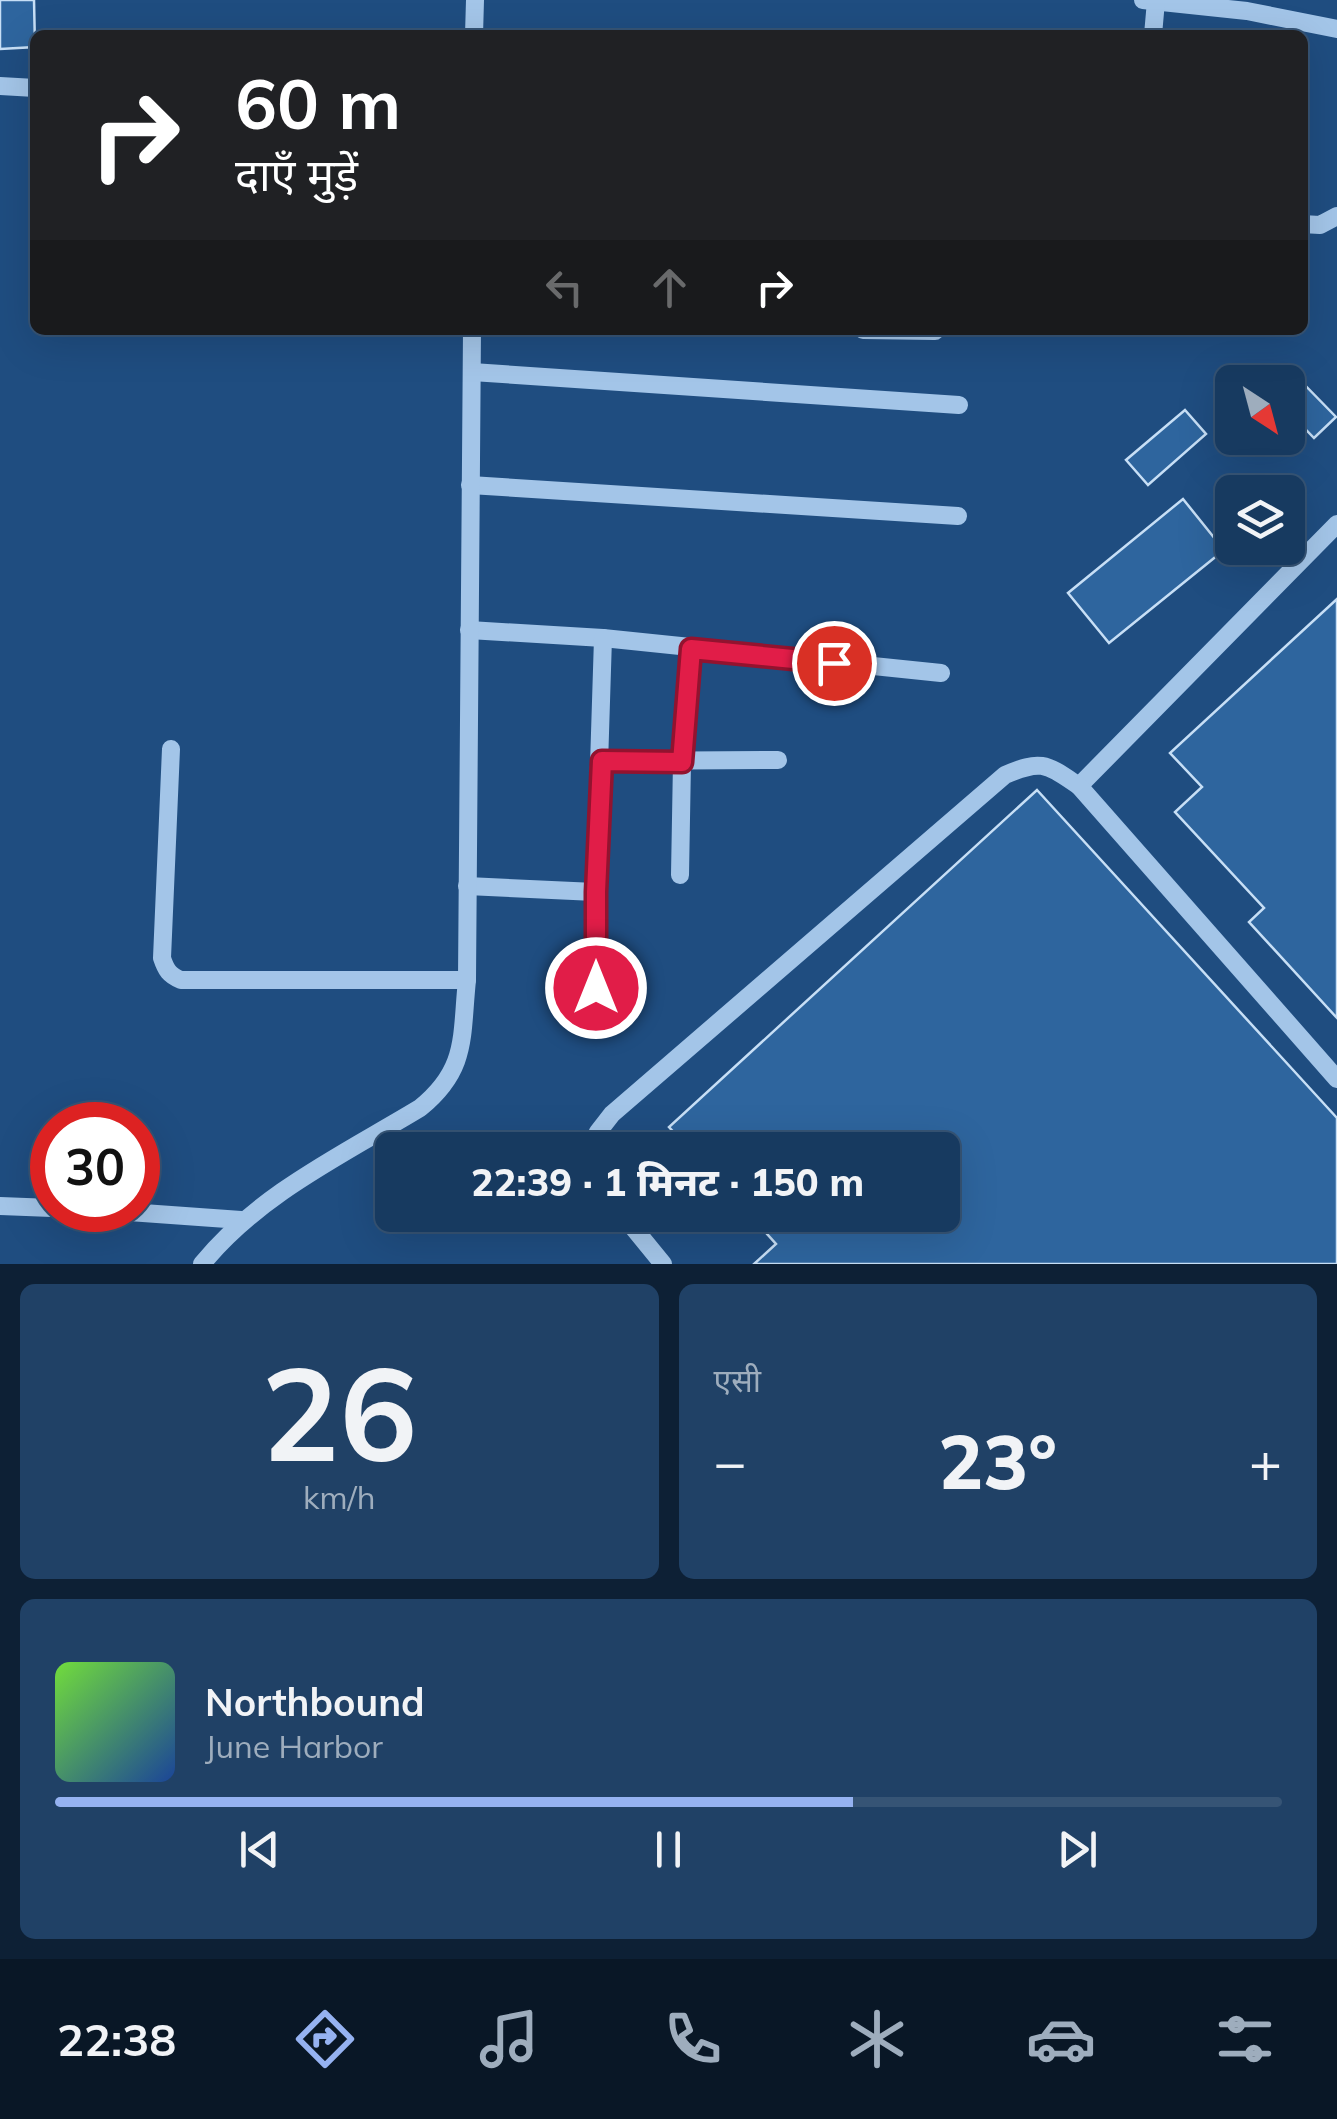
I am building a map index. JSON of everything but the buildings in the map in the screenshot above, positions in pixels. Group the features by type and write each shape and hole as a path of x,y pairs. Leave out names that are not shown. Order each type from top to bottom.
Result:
{"street":[{"path":"474,30 475,0"},
{"path":"1143,0 1246,11 1337,29"},
{"path":"1153,30 1156,1"},
{"path":"0,86 30,88"},
{"path":"1308,225 1320,226 1337,216"},
{"path":"202,1264 242,1220 438,1094 458,1062 467,980 472,335"},
{"path":"472,372 958,405"},
{"path":"470,485 958,516"},
{"path":"1078,786 1337,524"},
{"path":"470,630 602,638 941,673"},
{"path":"596,988 602,638"},
{"path":"680,875 682,762 691,649"},
{"path":"171,749 162,958 173,977 467,980"},
{"path":"602,761 778,760"},
{"path":"598,1132 612,1114 1005,775 1030,765 1046,764 1078,786 1337,1079"},
{"path":"467,886 596,892"},
{"path":"0,1206 30,1207"},
{"path":"160,1214 242,1220"},
{"path":"636,1232 663,1264"}],"route":[{"path":"596,988 602,761 682,762 691,649 834,663"}]}
